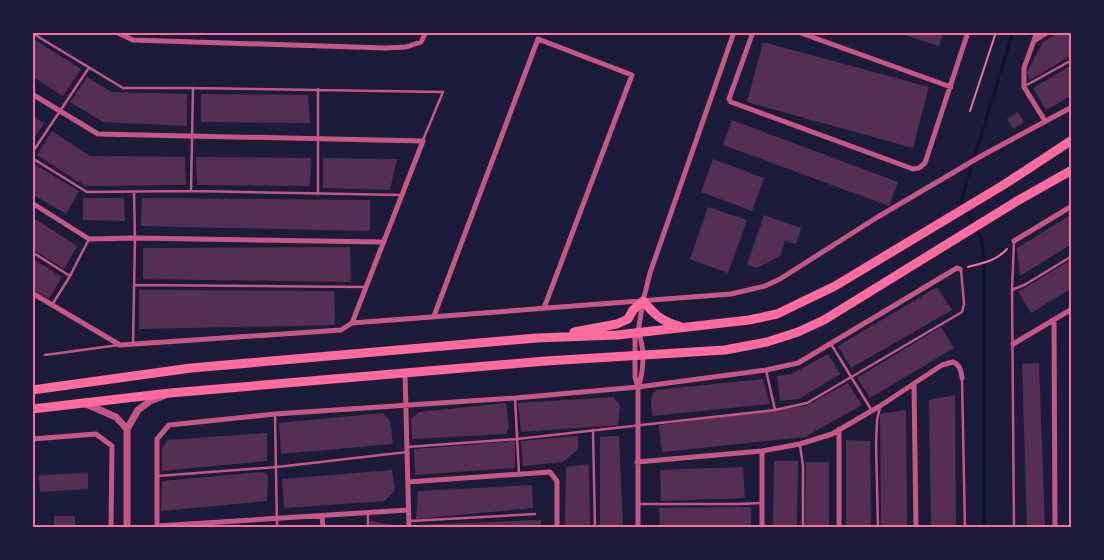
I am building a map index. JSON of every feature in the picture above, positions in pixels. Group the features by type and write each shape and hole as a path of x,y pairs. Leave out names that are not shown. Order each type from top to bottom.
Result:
{"highway":[{"path":"32,390 191,368 537,338 617,335 749,320 777,314 835,286 945,221 1072,140"},
{"path":"32,409 170,393 405,373 725,350 767,342 798,332 824,320 1017,201 1072,170"},
{"path":"537,338 617,324 628,319 633,310 643,301 657,317 666,322 687,328"}],"street":[{"path":"116,32 133,40 385,48 406,47 421,42 426,32"},
{"path":"638,528 638,386 641,378 638,355 641,339 638,332 643,301 650,273 734,32"},
{"path":"753,32 729,99 732,102 913,169 920,168 925,163 968,32"},
{"path":"798,32 951,87"},
{"path":"1037,32 1024,68 1024,87 1045,121"},
{"path":"1035,40 1048,32"},
{"path":"434,316 538,39 632,75 544,308"},
{"path":"32,94 98,134 422,141 352,322"},
{"path":"32,293 120,345 341,330 352,322 731,294 765,286 780,279 876,218 983,155 1072,106"},
{"path":"32,203 89,239 384,242"},
{"path":"1014,241 1072,206"},
{"path":"408,510 229,524 156,527 157,439 170,425 275,414 406,407 515,398 638,386 766,370 798,363 957,268 960,269"},
{"path":"1013,344 1072,309"},
{"path":"1054,320 1056,528"},
{"path":"637,462 762,451 800,444 832,434 880,406 942,365 953,362 958,364 962,378"},
{"path":"405,373 409,528"},
{"path":"914,384 916,528"},
{"path":"127,528 127,429 138,410 150,401 170,393"},
{"path":"82,402 116,417 127,429"},
{"path":"838,528 839,430"},
{"path":"32,439 96,434 112,446 111,528"},
{"path":"762,451 762,528"},
{"path":"408,482 550,472 557,481 557,528"},
{"path":"322,516 322,528"}],"lane":[{"path":"32,34 122,88 443,92 422,141"},
{"path":"1024,87 1072,60"},
{"path":"32,153 88,68"},
{"path":"191,191 193,88"},
{"path":"318,90 316,139 318,194"},
{"path":"32,158 87,192 191,191 402,195"},
{"path":"133,344 134,192"},
{"path":"52,305 70,276 89,239"},
{"path":"1014,241 1012,290 1014,528"},
{"path":"32,252 70,276"},
{"path":"1012,290 1026,284 1072,256"},
{"path":"157,476 277,467 407,450 775,410 807,403 962,312 964,304 960,269"},
{"path":"134,285 366,286"},
{"path":"831,344 872,411"},
{"path":"45,355 120,345"},
{"path":"766,370 775,410"},
{"path":"962,378 965,528"},
{"path":"515,398 519,474"},
{"path":"878,528 876,443 880,406"},
{"path":"275,414 277,528"},
{"path":"593,430 594,528"},
{"path":"800,444 803,466 803,528"},
{"path":"637,504 762,503"},
{"path":"368,513 368,528"},
{"path":"408,521 535,514"}],"path":[{"path":"970,111 996,32"},
{"path":"960,269 993,261 1001,256 1014,241"}],"building":[{"path":"895,32 943,32 939,46"},
{"path":"1060,32 1072,32 1072,55 1030,80 1027,72 1043,42"},
{"path":"32,38 81,69 63,96 32,76"},
{"path":"763,42 929,87 913,148 747,102"},
{"path":"1072,65 1072,95 1046,110 1033,88"},
{"path":"87,77 111,92 187,94 187,126 103,122 70,102"},
{"path":"201,94 308,95 310,123 201,122"},
{"path":"1018,112 1024,122 1013,129 1007,119"},
{"path":"32,116 44,123 32,142"},
{"path":"732,120 898,182 889,206 723,145"},
{"path":"52,131 90,156 185,157 186,185 85,186 37,155"},
{"path":"196,157 311,158 310,186 197,185"},
{"path":"323,158 397,159 390,190 323,188"},
{"path":"713,159 764,178 752,211 701,192"},
{"path":"32,163 79,191 66,214 32,194"},
{"path":"83,198 124,198 125,221 83,220"},
{"path":"142,198 370,200 370,231 141,226"},
{"path":"708,207 747,220 728,273 690,259"},
{"path":"1072,214 1072,244 1020,276 1017,248"},
{"path":"764,215 801,228 796,244 785,241 780,256 757,268 747,265"},
{"path":"32,217 77,246 64,269 32,249"},
{"path":"350,247 351,282 143,279 143,248"},
{"path":"32,258 62,277 49,299 32,289"},
{"path":"1072,259 1072,288 1031,313 1018,292"},
{"path":"937,287 952,310 851,368 838,346"},
{"path":"139,290 334,291 335,325 139,329"},
{"path":"941,327 954,348 870,398 857,378"},
{"path":"828,354 840,374 799,399 780,401 777,376 791,374"},
{"path":"1039,363 1045,528 1027,528 1022,364"},
{"path":"763,379 770,404 652,416 651,398 656,390"},
{"path":"848,383 862,405 805,437 662,452 659,425 806,406"},
{"path":"955,395 956,528 931,528 929,400"},
{"path":"613,397 620,405 618,425 521,432 518,403"},
{"path":"506,403 509,428 506,434 412,439 411,419 419,412"},
{"path":"906,410 907,528 881,528 880,414"},
{"path":"383,413 390,421 393,444 281,454 279,423"},
{"path":"267,433 267,461 162,471 162,448 167,440"},
{"path":"578,436 578,449 563,462 523,466 521,441"},
{"path":"619,436 623,528 600,528 600,437"},
{"path":"846,440 870,441 871,528 846,528"},
{"path":"515,441 515,468 415,475 414,449"},
{"path":"774,461 798,461 797,528 773,528"},
{"path":"806,462 829,462 829,528 805,528"},
{"path":"589,464 590,528 565,528 566,467"},
{"path":"743,467 745,498 661,501 660,470"},
{"path":"392,470 395,490 385,501 284,508 282,479"},
{"path":"263,472 268,476 267,501 161,511 162,481"},
{"path":"88,473 88,489 40,492 39,475"},
{"path":"532,485 533,508 416,519 418,491"},
{"path":"751,507 751,528 660,528 659,508"},
{"path":"54,516 75,516 75,528 54,528"},
{"path":"541,520 541,528 416,528 416,525"},
{"path":"370,521 395,525 395,528 370,528"}],"waterway":[{"path":"984,528 984,256 981,238 961,201 1013,32"}]}
